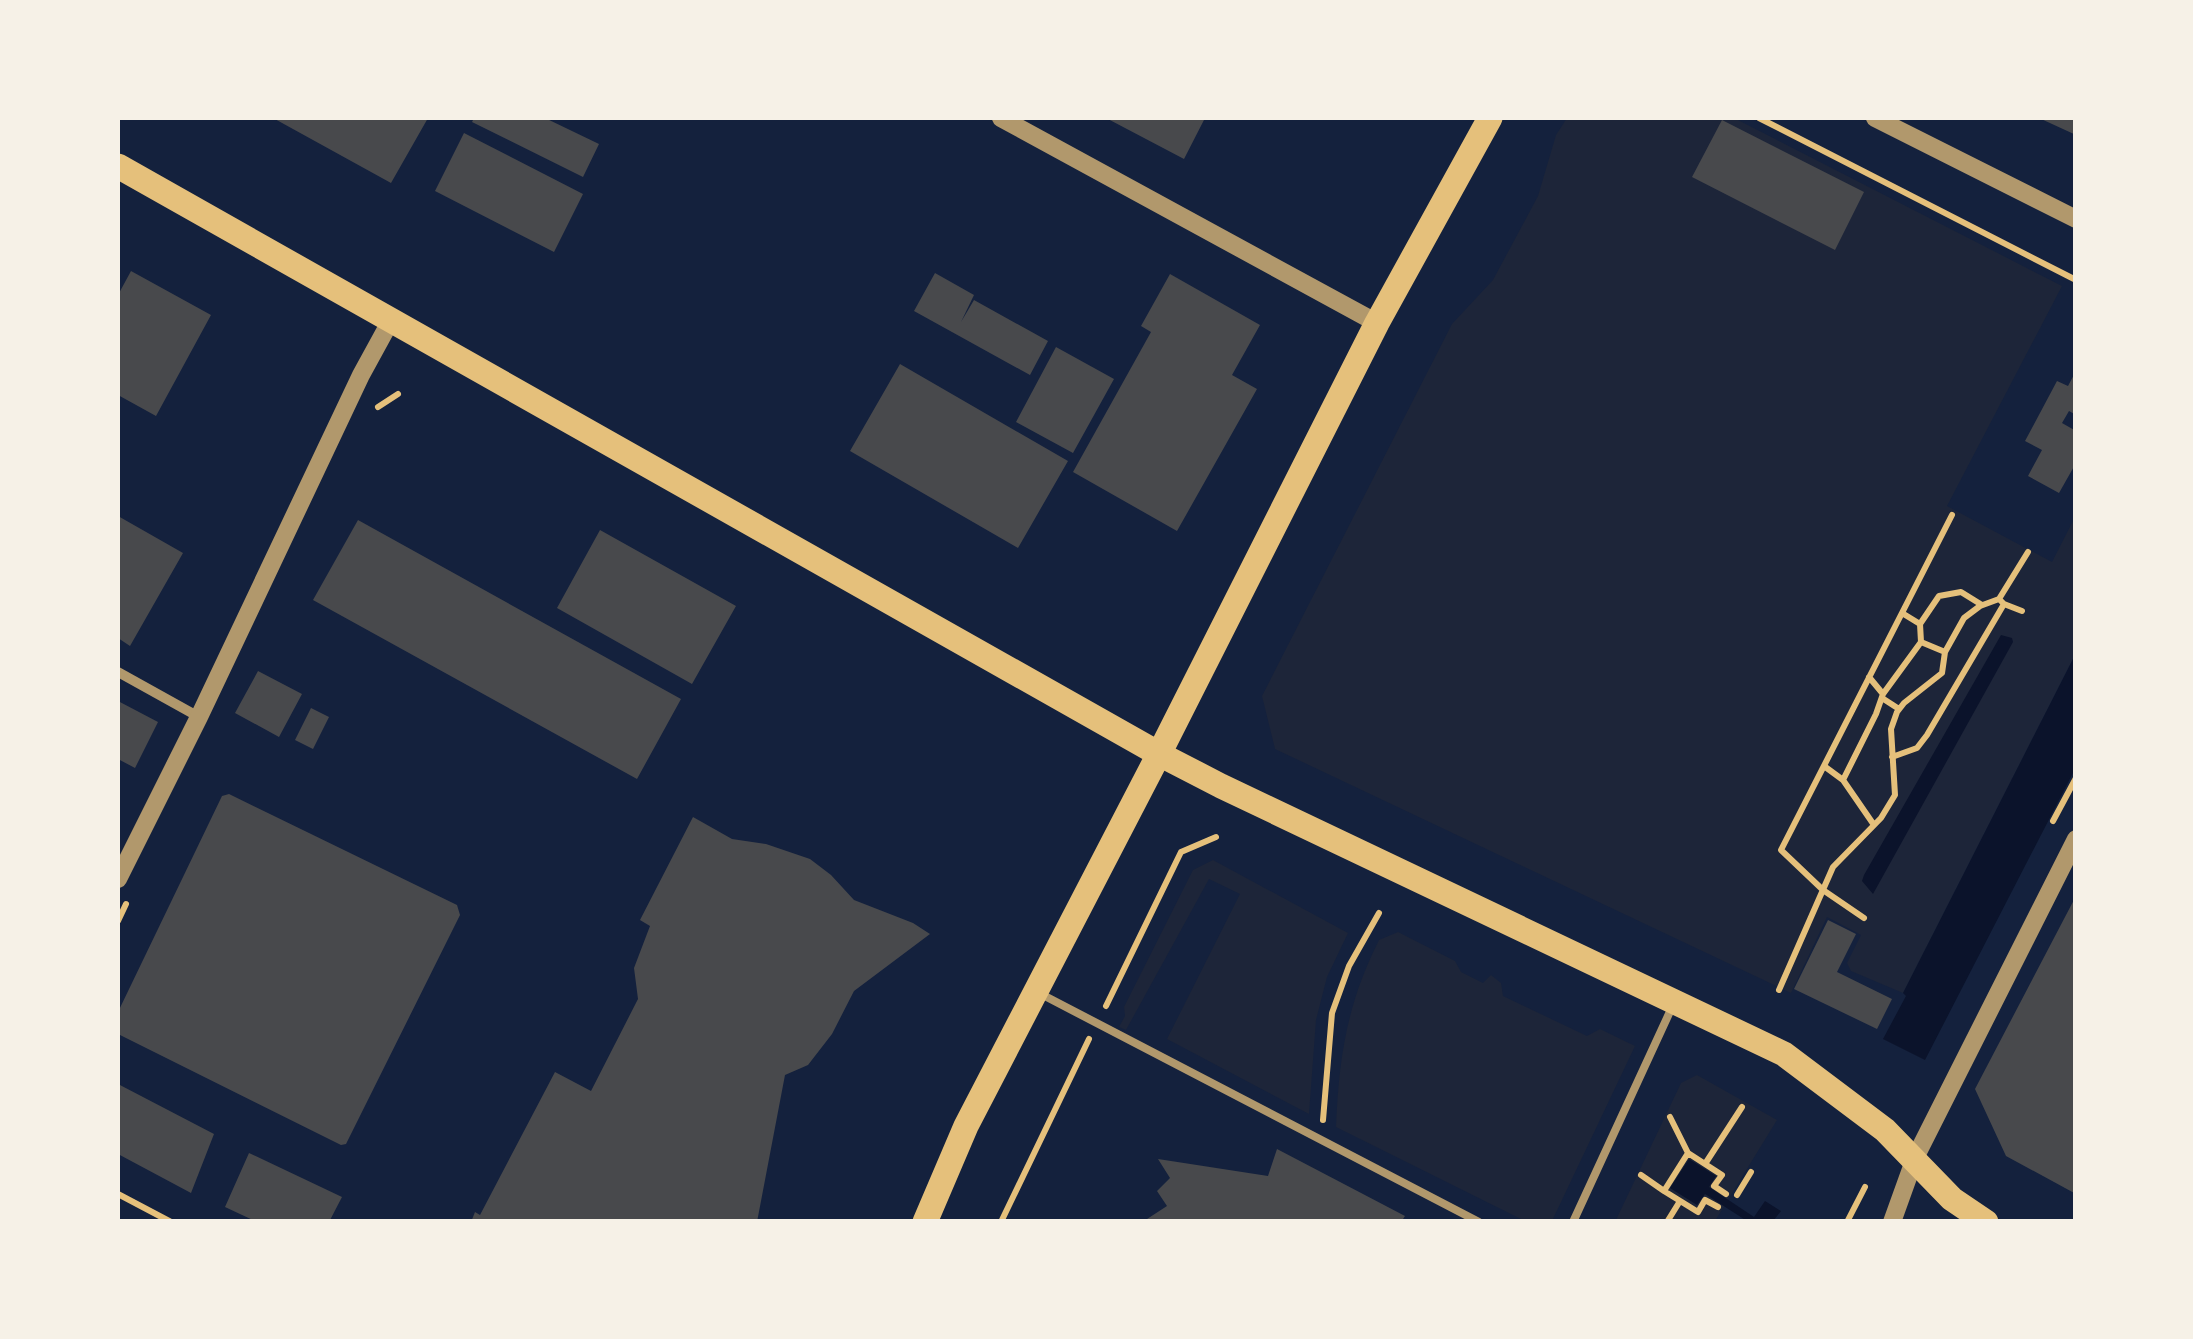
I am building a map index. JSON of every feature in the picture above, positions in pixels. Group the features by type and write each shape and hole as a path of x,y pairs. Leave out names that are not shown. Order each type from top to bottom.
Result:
{"main road":[{"path":"924,1222 966,1126 1378,323 1490,118"},
{"path":"118,166 1159,754 1784,1054 1885,1130 1952,1199 1986,1222"}],"street":[{"path":"1001,118 1378,323"},
{"path":"1874,118 2076,219"},
{"path":"118,880 390,322"},
{"path":"118,672 199,717"},
{"path":"1892,1222 1915,1158 2076,839"}],"lane":[{"path":"1036,991 1479,1222"},
{"path":"1573,1222 1675,1001"}],"path":[{"path":"1758,118 2076,280"},
{"path":"1864,918 1823,890 1780,850 1952,515"},
{"path":"1892,757 1918,748 2028,552"},
{"path":"1843,780 1882,696 1921,642 1920,624 1939,596 1961,592 1982,605"},
{"path":"1779,990 1833,867 1874,825 1895,795 1890,729 1899,709 1942,673 1945,652 1964,618 1982,605 2001,602 2022,611"},
{"path":"1902,612 1920,624"},
{"path":"1921,642 1945,652"},
{"path":"1942,673 1958,682"},
{"path":"1869,677 1882,696 1899,709"},
{"path":"1824,766 1843,780 1874,825"},
{"path":"1321,1140 1332,1013 1349,966 1380,913"},
{"path":"1705,1164 1742,1107"},
{"path":"1670,1117 1688,1153 1722,1175 1714,1186 1726,1194"},
{"path":"1664,1190 1688,1153"},
{"path":"1737,1195 1751,1172"},
{"path":"1641,1176 1698,1212 1706,1200 1718,1207"},
{"path":"1847,1222 1864,1186"},
{"path":"118,1194 171,1222"},
{"path":"1668,1222 1680,1201"}],"shaded area":[{"path":"1567,118 1734,118 2062,286 1947,506 2052,562 2075,517 2075,655 1903,993 1851,971 1847,963 1861,935 1827,917 1791,993 1275,749 1262,696 1452,324 1493,280 1538,196 1556,135"},
{"path":"2001,635 2013,642 1873,894 1862,881 1864,875"},
{"path":"2075,655 2075,769 1925,1060 1883,1039"},
{"path":"1213,860 1348,933 1327,977 1316,1020 1309,1114 1167,1039 1240,894 1209,879 1126,1030 1119,1027 1125,1016 1124,1007 1193,870"},
{"path":"1398,932 1455,961 1461,972 1483,983 1491,975 1501,983 1503,996 1587,1036 1600,1029 1635,1046 1552,1221 1525,1221 1336,1127 1342,1054 1359,986 1379,940"},
{"path":"1697,1075 1777,1120 1715,1221 1615,1222 1681,1083"},
{"path":"1689,1159 1716,1176 1709,1187 1754,1217 1765,1201 1781,1211 1773,1221 1747,1221 1705,1194 1697,1205 1670,1188"}],"building":[{"path":"273,118 428,118 391,183"},
{"path":"474,118 545,118 599,144 583,177 472,122"},
{"path":"1106,118 1205,118 1184,159"},
{"path":"2039,118 2076,118 2076,135"},
{"path":"1722,120 1864,192 1835,250 1692,177"},
{"path":"464,133 583,194 554,252 435,191"},
{"path":"131,271 211,315 156,416 118,395 118,295"},
{"path":"935,273 974,295 961,322 974,300 1048,341 1030,375 914,311"},
{"path":"1170,274 1260,325 1232,375 1257,389 1177,531 1073,472 1151,332 1141,326"},
{"path":"1056,347 1114,379 1073,453 1016,422"},
{"path":"900,364 1068,461 1018,548 850,451"},
{"path":"2076,371 2076,415 2069,411 2062,423 2076,431 2076,463 2059,493 2028,476 2042,450 2025,441 2057,381 2068,386"},
{"path":"118,516 183,553 130,646 118,638"},
{"path":"358,520 681,699 637,779 313,600"},
{"path":"600,530 736,606 692,684 557,608"},
{"path":"258,671 302,694 279,737 235,713"},
{"path":"118,701 158,722 135,768 118,759"},
{"path":"311,708 329,717 313,749 295,740"},
{"path":"229,794 457,905 460,915 346,1144 341,1145 118,1034 118,1012 222,796"},
{"path":"693,817 732,839 766,844 810,859 854,900 913,923 930,934 854,991 832,1034 808,1065 785,1075 757,1222 471,1222 475,1212 480,1215 555,1072 591,1091 638,999 634,968 650,926 640,920"},
{"path":"2076,896 2076,1194 2006,1156 1975,1089"},
{"path":"1828,920 1856,934 1837,972 1892,999 1877,1029 1794,989"},
{"path":"118,1084 214,1134 191,1193 118,1154"},
{"path":"1277,1149 1405,1216 1401,1222 1147,1219 1167,1206 1157,1191 1170,1178 1158,1159 1268,1176"},
{"path":"249,1153 342,1197 329,1222 257,1222 225,1207"}]}
